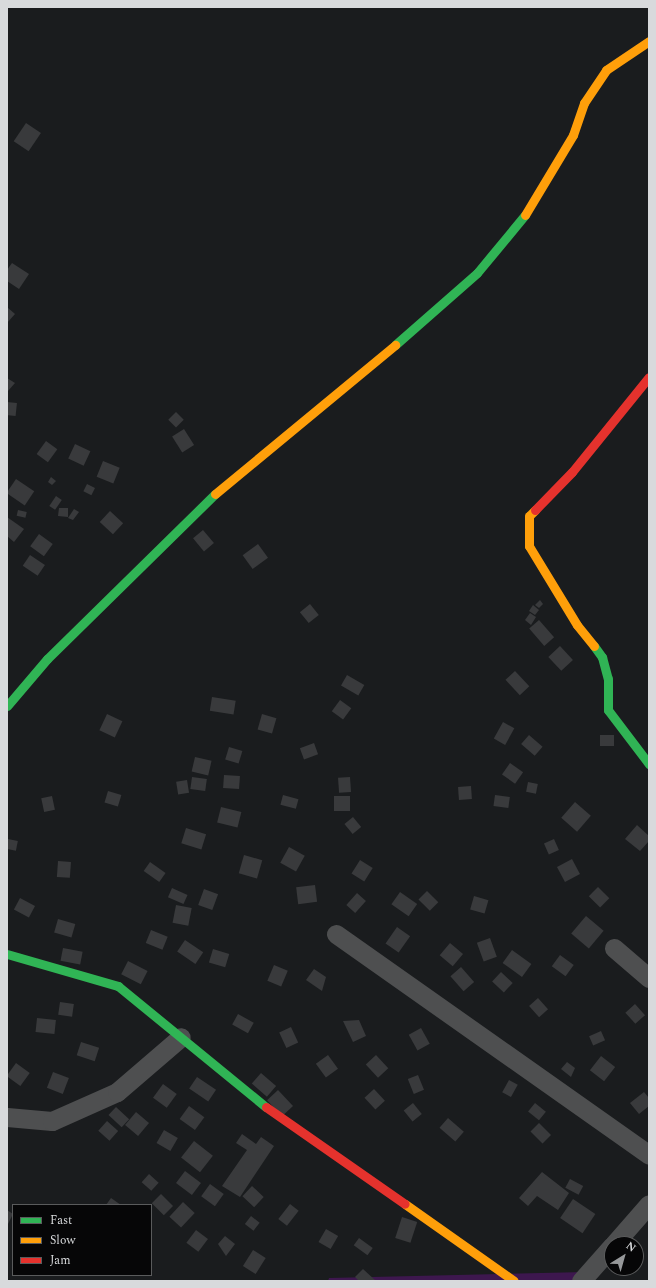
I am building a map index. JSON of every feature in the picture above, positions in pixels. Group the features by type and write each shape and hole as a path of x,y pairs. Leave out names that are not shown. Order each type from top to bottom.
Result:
{"street":[{"path":"7,706 47,659 215,494 437,311 478,273 527,213 573,135 584,103 606,70 649,41"},
{"path":"649,377 572,472 529,516 529,546 578,625 602,657 608,679 608,710 649,764"},
{"path":"336,934 649,1155"},
{"path":"614,948 649,978"},
{"path":"7,954 118,986 244,1091 514,1281"},
{"path":"7,1117 52,1121 117,1092 181,1037"},
{"path":"621,1236 649,1204"},
{"path":"582,1281 604,1255"}],"shaded area":[{"path":"586,1272 584,1281 328,1281 329,1278"}],"building":[{"path":"26,123 41,133 29,151 14,141"},
{"path":"12,263 29,274 19,289 7,281 7,270"},
{"path":"7,307 15,314 7,323"},
{"path":"7,378 15,383 8,391 7,390"},
{"path":"7,402 17,403 16,416 7,415"},
{"path":"176,412 184,420 176,428 168,420"},
{"path":"184,429 194,445 182,453 172,436"},
{"path":"46,441 57,449 48,462 37,454"},
{"path":"75,444 90,451 84,466 68,459"},
{"path":"103,461 120,468 113,484 97,477"},
{"path":"51,477 56,481 52,485 48,482"},
{"path":"16,479 34,491 25,505 7,493"},
{"path":"87,484 95,488 91,495 83,491"},
{"path":"56,496 62,500 55,510 49,506"},
{"path":"59,508 68,508 68,517 58,516"},
{"path":"74,509 79,512 73,520 68,518"},
{"path":"18,510 27,512 25,518 17,516"},
{"path":"110,511 123,523 113,534 100,522"},
{"path":"7,517 24,529 14,542 7,536"},
{"path":"203,530 214,543 204,551 193,538"},
{"path":"39,534 53,544 44,556 30,546"},
{"path":"258,544 268,558 253,569 243,555"},
{"path":"30,555 45,565 38,576 23,566"},
{"path":"540,600 543,604 539,608 535,605"},
{"path":"310,604 319,615 309,623 300,612"},
{"path":"533,605 539,610 535,615 529,611"},
{"path":"530,613 536,617 531,625 525,620"},
{"path":"539,620 554,637 544,646 529,629"},
{"path":"560,646 573,660 561,671 548,657"},
{"path":"515,671 529,686 520,695 505,680"},
{"path":"347,675 364,685 358,695 341,685"},
{"path":"212,697 236,701 234,715 210,711"},
{"path":"340,700 351,708 343,720 332,711"},
{"path":"107,714 122,721 115,737 99,730"},
{"path":"262,714 276,718 272,734 258,729"},
{"path":"503,722 514,728 505,745 494,739"},
{"path":"529,735 543,747 535,756 521,744"},
{"path":"600,735 614,735 614,746 600,746"},
{"path":"314,743 318,754 304,759 300,748"},
{"path":"229,747 242,751 239,764 225,759"},
{"path":"195,757 212,761 208,775 192,772"},
{"path":"510,763 523,772 515,784 502,774"},
{"path":"224,775 240,776 239,789 223,788"},
{"path":"192,777 207,779 205,791 190,789"},
{"path":"350,777 351,792 339,793 338,778"},
{"path":"187,780 189,793 178,795 176,782"},
{"path":"528,782 538,784 536,794 526,792"},
{"path":"471,786 472,799 459,800 458,787"},
{"path":"108,791 121,795 118,807 104,802"},
{"path":"283,795 298,799 296,809 280,805"},
{"path":"495,795 510,797 508,808 493,806"},
{"path":"52,796 55,810 44,812 41,798"},
{"path":"334,796 350,796 350,811 334,811"},
{"path":"575,802 591,816 577,832 561,818"},
{"path":"221,807 241,812 238,828 217,823"},
{"path":"353,817 361,827 353,834 344,824"},
{"path":"637,825 649,836 649,841 640,851 625,839"},
{"path":"186,828 206,834 201,849 181,843"},
{"path":"8,839 18,841 16,851 7,849"},
{"path":"554,839 559,850 549,854 544,843"},
{"path":"289,847 305,856 296,871 280,863"},
{"path":"244,855 262,860 257,879 239,873"},
{"path":"572,859 580,874 565,882 557,867"},
{"path":"360,860 373,868 364,882 352,874"},
{"path":"58,861 71,862 70,878 57,877"},
{"path":"150,862 166,873 159,882 144,871"},
{"path":"315,885 317,902 298,904 296,887"},
{"path":"598,887 609,898 600,908 589,896"},
{"path":"172,888 188,895 183,904 168,897"},
{"path":"204,889 218,894 212,910 198,905"},
{"path":"427,891 438,902 430,911 419,899"},
{"path":"400,892 417,904 409,916 391,904"},
{"path":"357,893 366,901 355,913 346,905"},
{"path":"474,896 488,900 485,914 470,909"},
{"path":"20,898 35,906 29,917 14,909"},
{"path":"176,905 192,908 188,926 173,923"},
{"path":"586,916 604,931 589,948 571,934"},
{"path":"58,919 75,924 71,937 54,932"},
{"path":"397,927 410,936 399,953 386,943"},
{"path":"151,930 168,937 162,950 146,943"},
{"path":"490,938 497,957 484,962 477,943"},
{"path":"185,940 203,952 195,964 177,952"},
{"path":"450,943 463,954 453,966 440,955"},
{"path":"63,948 83,952 80,965 61,961"},
{"path":"213,949 229,954 225,967 209,962"},
{"path":"512,950 531,964 522,977 503,963"},
{"path":"560,955 574,965 566,976 552,966"},
{"path":"128,961 148,971 141,984 121,974"},
{"path":"274,965 288,971 281,987 267,981"},
{"path":"461,967 474,982 464,991 450,976"},
{"path":"314,969 326,977 322,991 306,980"},
{"path":"501,972 513,983 504,992 492,982"},
{"path":"538,998 548,1009 539,1017 529,1006"},
{"path":"60,1002 74,1004 72,1017 58,1015"},
{"path":"635,1004 645,1015 635,1024 625,1013"},
{"path":"238,1014 254,1023 248,1033 232,1024"},
{"path":"37,1018 56,1020 54,1034 36,1032"},
{"path":"359,1020 366,1036 353,1042 343,1021"},
{"path":"291,1027 298,1042 286,1048 279,1032"},
{"path":"421,1028 430,1044 417,1051 409,1035"},
{"path":"601,1031 605,1040 593,1045 589,1036"},
{"path":"81,1042 99,1048 95,1061 77,1055"},
{"path":"328,1055 338,1069 326,1078 316,1064"},
{"path":"376,1055 388,1068 378,1078 366,1065"},
{"path":"601,1056 615,1067 604,1081 590,1070"},
{"path":"567,1062 575,1068 571,1077 561,1069"},
{"path":"16,1063 30,1073 20,1086 7,1076"},
{"path":"53,1072 69,1078 63,1094 47,1088"},
{"path":"261,1073 276,1086 267,1097 252,1084"},
{"path":"418,1075 424,1090 414,1094 408,1079"},
{"path":"197,1077 216,1090 208,1101 189,1089"},
{"path":"509,1080 518,1085 511,1097 502,1092"},
{"path":"163,1084 177,1094 167,1108 153,1098"},
{"path":"374,1089 385,1101 375,1110 364,1098"},
{"path":"278,1090 293,1106 282,1116 267,1100"},
{"path":"644,1092 649,1098 649,1106 639,1114 630,1103"},
{"path":"413,1103 422,1114 412,1121 404,1111"},
{"path":"535,1103 546,1112 539,1120 528,1112"},
{"path":"189,1106 204,1117 195,1130 180,1119"},
{"path":"116,1107 129,1119 122,1127 108,1115"},
{"path":"136,1112 149,1123 138,1136 125,1125"},
{"path":"448,1118 464,1132 455,1142 439,1128"},
{"path":"107,1121 118,1131 109,1141 98,1131"},
{"path":"539,1123 551,1135 543,1144 531,1131"},
{"path":"164,1130 178,1138 170,1151 157,1143"},
{"path":"242,1134 256,1144 261,1137 274,1146 240,1197 222,1186 247,1150 236,1143"},
{"path":"194,1141 213,1156 200,1172 181,1158"},
{"path":"185,1171 201,1183 192,1195 176,1183"},
{"path":"542,1172 569,1193 558,1210 537,1196 528,1206 519,1198"},
{"path":"149,1174 159,1183 151,1191 142,1182"},
{"path":"570,1179 583,1186 579,1195 565,1188"},
{"path":"210,1184 224,1194 215,1206 201,1196"},
{"path":"252,1186 264,1197 254,1207 242,1196"},
{"path":"161,1194 173,1206 164,1215 152,1203"},
{"path":"111,1198 120,1204 107,1204"},
{"path":"573,1199 595,1214 583,1233 560,1218"},
{"path":"183,1202 195,1213 181,1228 169,1217"},
{"path":"290,1204 299,1211 287,1226 278,1219"},
{"path":"7,1210 12,1213 12,1216 7,1226"},
{"path":"251,1216 260,1223 254,1231 245,1224"},
{"path":"402,1217 417,1222 410,1243 395,1238"},
{"path":"326,1229 338,1236 331,1249 318,1242"},
{"path":"196,1230 208,1239 198,1252 186,1243"},
{"path":"225,1236 235,1244 226,1256 218,1244"},
{"path":"359,1238 373,1248 367,1255 354,1245"},
{"path":"253,1250 266,1258 256,1274 243,1266"},
{"path":"363,1269 376,1281 359,1281 355,1277"}],"traffic: fast":[{"path":"395,345 477,273 525,215"},
{"path":"7,706 47,659 215,494"},
{"path":"594,646 602,657 608,679 608,710 649,764"},
{"path":"7,954 118,986 266,1107"}],"traffic: slow":[{"path":"525,215 573,135 584,103 606,70 649,41"},
{"path":"215,494 395,345"},
{"path":"535,510 529,516 529,546 577,625 594,646"},
{"path":"405,1204 514,1281"}],"traffic: jam":[{"path":"535,510 572,472 649,377"},
{"path":"266,1107 405,1204"}]}
